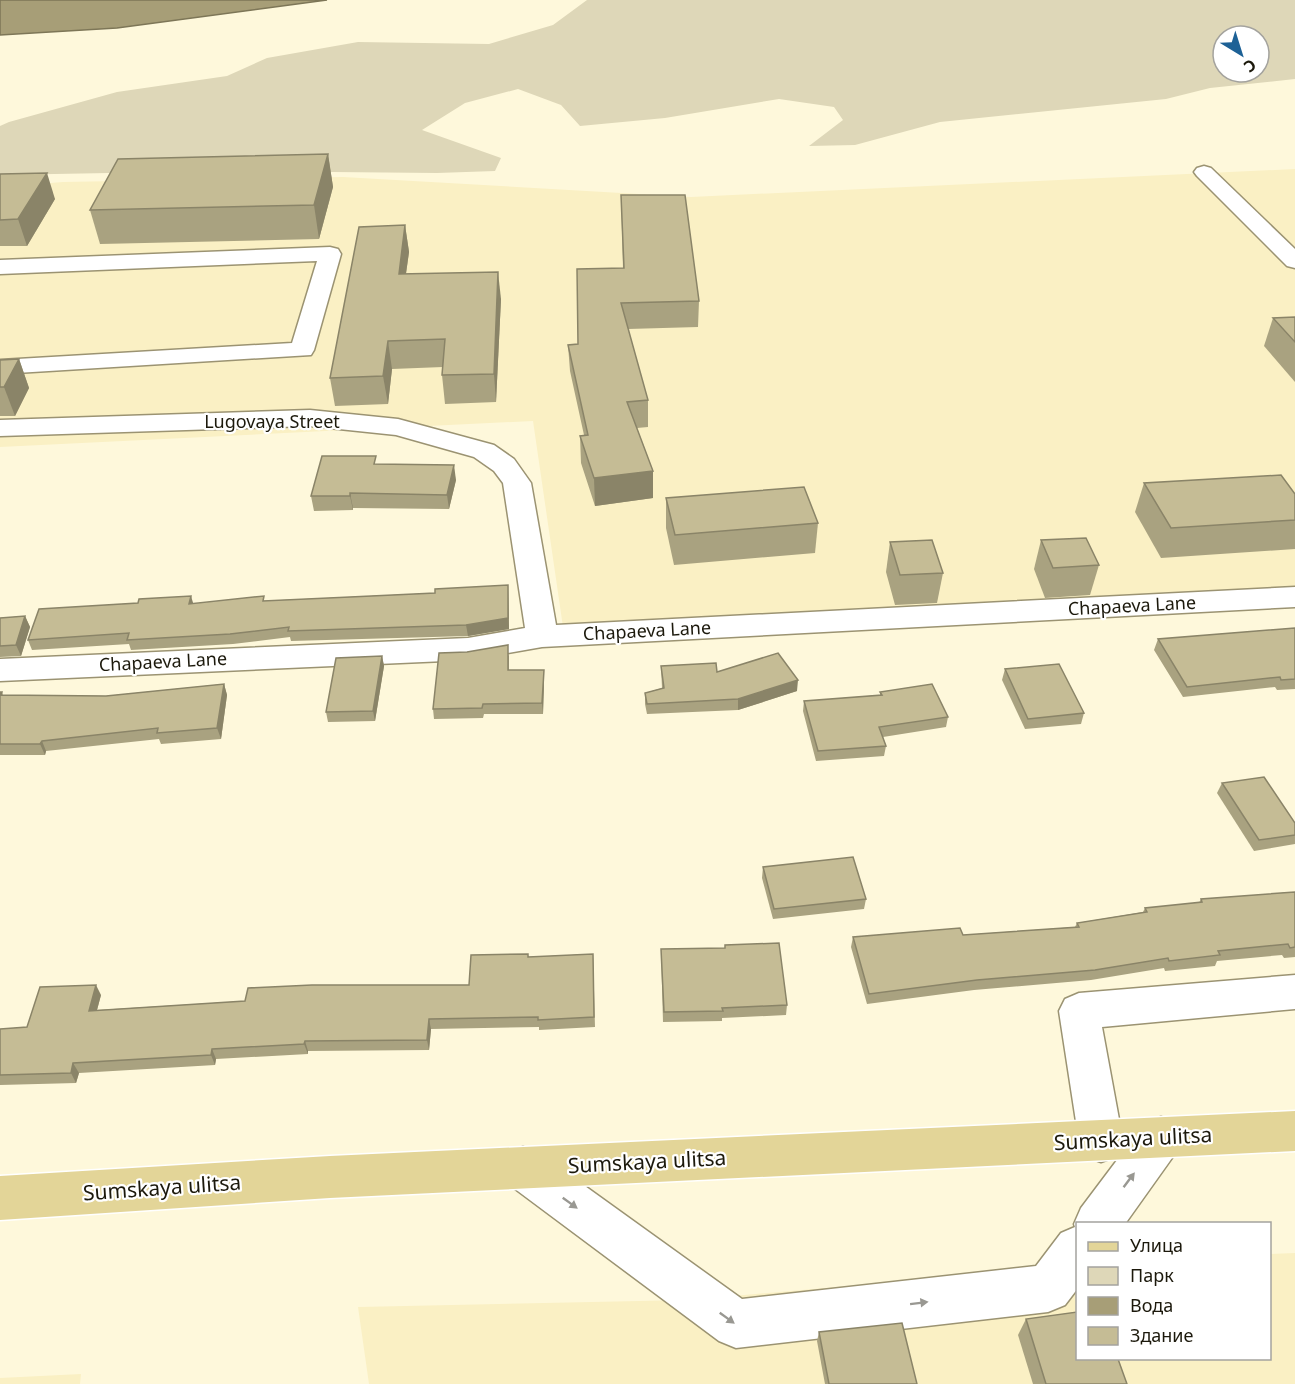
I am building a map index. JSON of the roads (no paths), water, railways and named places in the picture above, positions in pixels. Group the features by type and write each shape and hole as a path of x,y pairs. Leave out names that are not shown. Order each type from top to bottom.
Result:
{"main road":[{"name":"Sumskaya ulitsa","path":"0,1198 523,1168 1295,1131"}],"street":[{"path":"1204,172 1295,261"},
{"path":"0,267 330,254 302,350 0,367"},
{"name":"Lugovaya Street","path":"0,428 310,418 398,427 484,451 504,465 517,483 542,636"},
{"name":"Chapaeva Lane","path":"0,670 468,649 542,636 1295,597"},
{"path":"1101,1141 1080,1011 1295,992"},
{"path":"1098,1222 1161,1137"},
{"path":"523,1168 736,1324 1048,1288 1076,1250"}],"water":[{"path":"0,0 327,0 117,28 0,35"}]}
